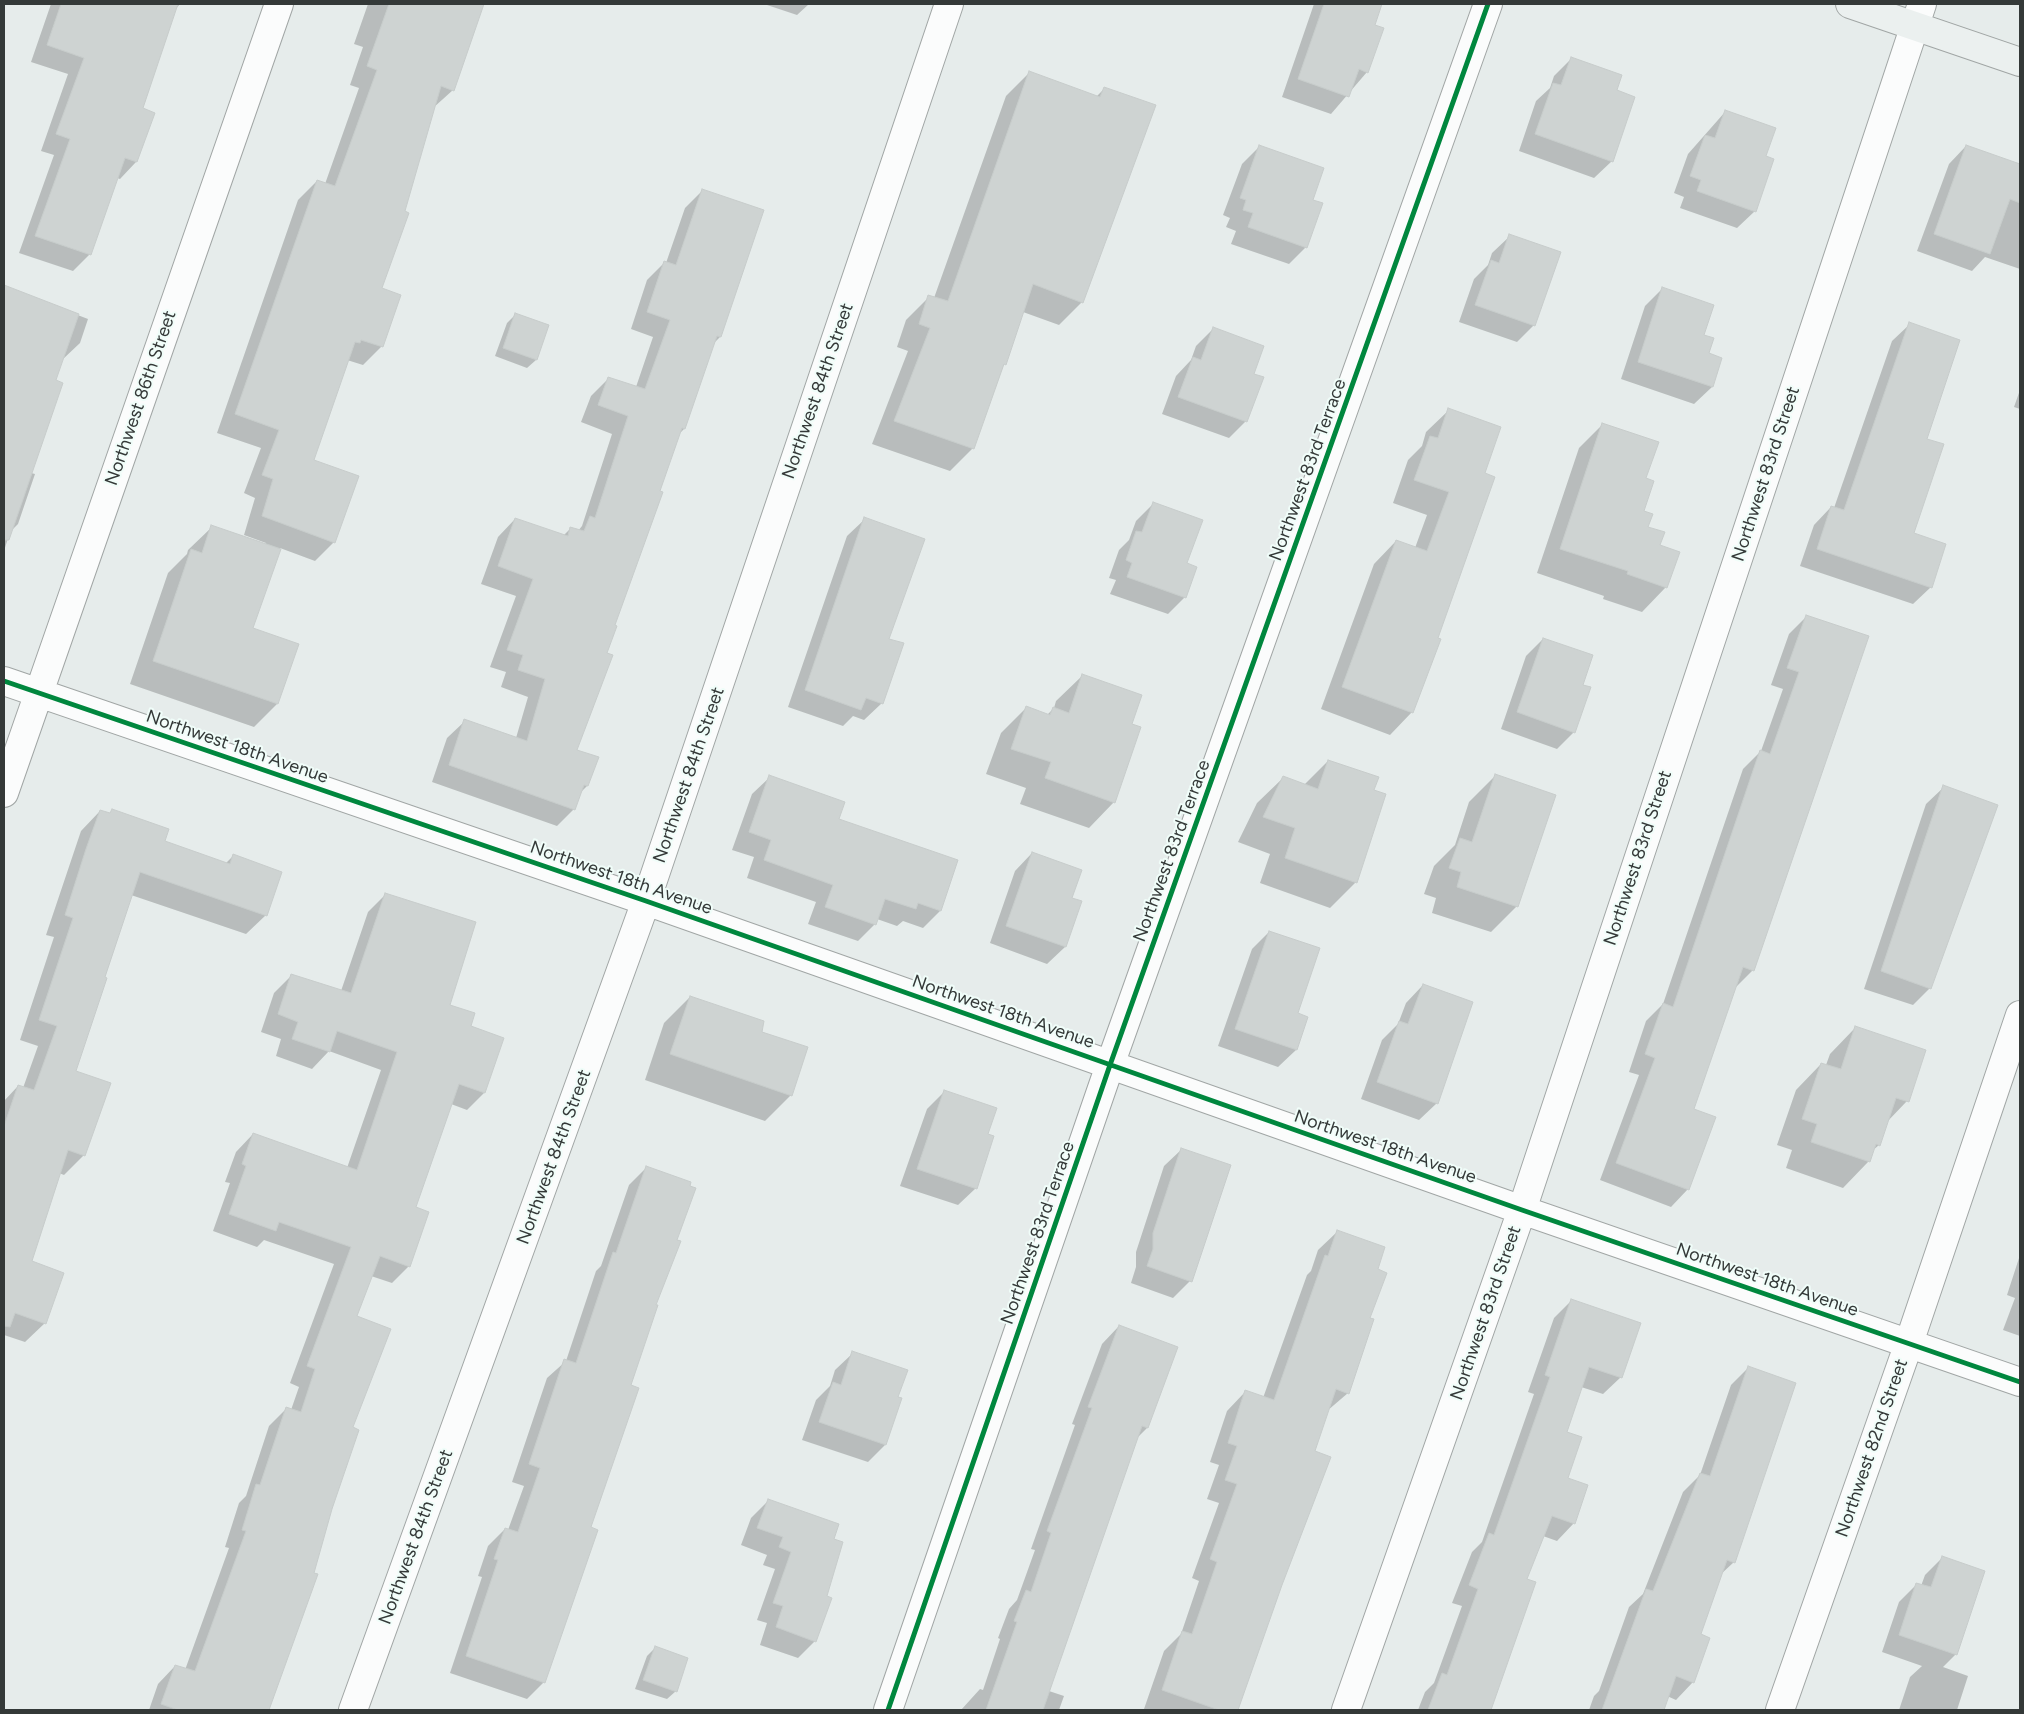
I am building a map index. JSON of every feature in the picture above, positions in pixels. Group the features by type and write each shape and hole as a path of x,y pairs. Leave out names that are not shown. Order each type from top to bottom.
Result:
{"main road":[{"path":"1850,4 1918,15 2020,62"}],"street":[{"name":"Northwest 86th Street","path":"4,793 37,693 279,4"},
{"name":"Northwest 84th Street","path":"353,1710 646,901 949,4"},
{"name":"Northwest 83rd Terrace","path":"888,1710 1110,1065 1488,4"},
{"name":"Northwest 83rd Street","path":"1346,1710 1522,1210 1918,15"},
{"name":"Northwest 18th Avenue","path":"4,681 646,901 1522,1210 2020,1382"},
{"name":"Northwest 82nd Street","path":"1780,1710 1909,1343 2020,1015"}],"building":[{"path":"61,4 178,4 143,108 155,113 137,162 125,158 91,255 35,236 70,139 56,134 84,58 47,45"},
{"path":"389,4 484,4 454,91 441,86 405,211 409,213 382,288 401,295 383,347 361,340 360,343 355,342 314,460 359,476 335,543 262,516 273,479 262,475 279,430 235,414 317,180 335,186 377,70 367,66"},
{"path":"1324,4 1382,4 1375,25 1384,28 1368,73 1359,69 1349,97 1298,79"},
{"path":"1571,57 1622,75 1617,90 1635,97 1613,162 1535,134 1553,83 1561,85"},
{"path":"1029,71 1100,97 1104,87 1156,105 1083,303 1033,284 1006,365 1004,364 974,449 894,421 930,328 919,324 928,295 948,301"},
{"path":"1725,110 1776,128 1766,156 1774,159 1756,212 1697,191 1701,180 1690,176 1705,135 1715,138"},
{"path":"1259,145 1324,168 1313,200 1323,203 1307,248 1248,227 1253,213 1243,210 1246,200 1240,198"},
{"path":"1966,145 2020,164 2020,203 2010,199 1990,254 1934,234"},
{"path":"702,189 764,210 721,337 717,336 685,429 682,428 660,491 663,492 615,625 617,626 607,653 613,655 577,750 599,757 588,786 584,785 575,810 449,765 464,719 527,741 545,679 518,670 523,655 507,650 533,579 498,566 515,518 568,536 570,527 584,531 590,516 595,518 628,416 598,405 608,377 645,389 670,320 647,312 664,261 676,265"},
{"path":"1509,234 1561,252 1535,326 1475,305 1491,260 1499,263"},
{"path":"4,285 79,314 56,380 63,383 9,540 4,540"},
{"path":"1662,287 1714,305 1704,335 1714,338 1709,353 1722,358 1713,387 1638,362"},
{"path":"515,313 549,325 537,360 503,348"},
{"path":"1909,322 1960,340 1927,439 1944,444 1914,533 1946,544 1932,588 1817,549 1831,506 1844,510"},
{"path":"1213,327 1264,346 1254,374 1264,377 1247,422 1178,397 1193,357 1201,360"},
{"path":"1448,408 1501,427 1485,473 1495,477 1438,638 1441,639 1413,713 1342,687 1396,540 1427,551 1449,492 1414,480 1430,436 1438,438"},
{"path":"1602,423 1659,442 1646,478 1654,481 1644,511 1653,514 1648,527 1665,532 1660,545 1680,552 1667,588 1627,574 1628,571 1560,549"},
{"path":"1153,502 1203,520 1187,563 1197,567 1186,598 1127,577 1132,563 1126,560 1136,531 1142,532"},
{"path":"864,517 925,539 889,639 904,643 883,704 866,698 861,710 805,690"},
{"path":"211,525 281,549 253,628 299,644 278,704 153,661 191,549 202,553"},
{"path":"1806,615 1869,636 1754,971 1743,967 1694,1109 1716,1117 1689,1190 1616,1163 1655,1058 1645,1054 1663,1003 1673,1007 1760,750 1770,754 1799,672 1787,668"},
{"path":"1543,638 1593,655 1583,685 1591,687 1575,733 1517,712"},
{"path":"1082,674 1142,695 1132,724 1141,727 1115,803 1045,778 1051,762 1011,749 1026,706 1050,715 1053,707 1069,713"},
{"path":"1328,760 1379,777 1374,790 1386,794 1357,883 1285,858 1295,828 1263,817 1283,776 1318,789"},
{"path":"1495,774 1556,795 1518,907 1457,887 1461,872 1449,868 1460,838 1472,842"},
{"path":"769,775 845,802 839,819 958,860 941,911 918,903 916,909 885,899 876,925 825,907 833,885 764,860 771,840 749,832"},
{"path":"1943,785 1998,805 1931,989 1881,971"},
{"path":"112,809 169,829 165,841 230,864 233,854 282,872 267,916 140,872 76,1071 111,1083 85,1156 68,1150 32,1261 64,1273 46,1324 15,1313 10,1327 4,1326 4,1126 18,1085 34,1090 57,1026 39,1020 73,918 65,915 100,810 110,813"},
{"path":"1032,852 1082,870 1072,898 1082,901 1066,947 1006,926"},
{"path":"385,893 476,922 450,1005 475,1013 471,1026 504,1038 485,1093 459,1084 416,1207 429,1212 410,1267 380,1256 357,1316 391,1329 353,1427 359,1430 332,1509 314,1573 318,1574 269,1710 178,1710 161,1704 175,1665 195,1671 246,1531 242,1530 256,1484 260,1485 286,1407 301,1412 315,1369 307,1366 351,1247 279,1222 276,1231 229,1214 246,1166 242,1164 253,1133 357,1170 397,1052 337,1031 330,1052 292,1039 298,1022 278,1014 291,974 351,993"},
{"path":"1269,931 1320,948 1298,1013 1308,1017 1297,1050 1235,1029"},
{"path":"1423,984 1473,1002 1438,1104 1377,1082 1399,1021 1408,1024"},
{"path":"690,996 764,1021 762,1032 808,1047 792,1096 670,1054"},
{"path":"1855,1026 1926,1050 1909,1102 1896,1098 1880,1146 1876,1144 1870,1162 1811,1142 1817,1124 1802,1119 1821,1063 1841,1069"},
{"path":"944,1090 997,1108 988,1134 994,1136 977,1189 917,1169"},
{"path":"1181,1148 1231,1165 1192,1282 1147,1266 1153,1249 1153,1233"},
{"path":"646,1166 691,1182 690,1186 696,1188 677,1240 681,1241 656,1305 658,1305 631,1385 639,1388 591,1527 598,1530 545,1683 466,1656 498,1560 494,1559 505,1528 518,1532 540,1468 529,1464 564,1359 576,1363 613,1252 616,1253"},
{"path":"1337,1230 1385,1247 1378,1269 1387,1273 1370,1318 1374,1319 1349,1394 1336,1389 1315,1451 1331,1457 1282,1585 1238,1710 1219,1710 1162,1690 1182,1631 1192,1634 1217,1562 1210,1559 1237,1484 1225,1480 1237,1446 1228,1443 1245,1390 1274,1400 1325,1255 1328,1256"},
{"path":"1571,1299 1641,1323 1622,1378 1589,1367 1567,1432 1582,1437 1568,1478 1588,1485 1575,1524 1552,1516 1527,1579 1536,1582 1491,1710 1428,1710 1442,1673 1447,1675 1478,1589 1469,1585 1489,1533 1494,1535 1550,1377 1545,1375"},
{"path":"1119,1325 1178,1347 1148,1428 1142,1426 1043,1710 986,1710 1017,1622 1014,1621 1026,1590 1031,1592 1051,1533 1047,1531 1092,1408 1088,1407"},
{"path":"852,1351 908,1370 898,1397 902,1398 886,1445 819,1422 833,1382 841,1385"},
{"path":"1748,1366 1796,1383 1735,1563 1727,1560 1701,1634 1710,1638 1694,1683 1676,1676 1664,1710 1602,1710 1646,1589 1653,1591 1700,1473 1710,1476"},
{"path":"768,1499 839,1524 834,1539 843,1542 827,1596 832,1598 816,1642 776,1627 783,1606 773,1603 791,1552 779,1547 783,1537 757,1528"},
{"path":"1942,1556 1985,1571 1957,1655 1899,1635 1916,1583 1931,1587"},
{"path":"655,1646 688,1658 677,1692 643,1680"}],"cycle path":[{"path":"888,1710 1110,1065 1488,4"},
{"path":"4,681 646,901 1522,1210 2020,1382"}]}
